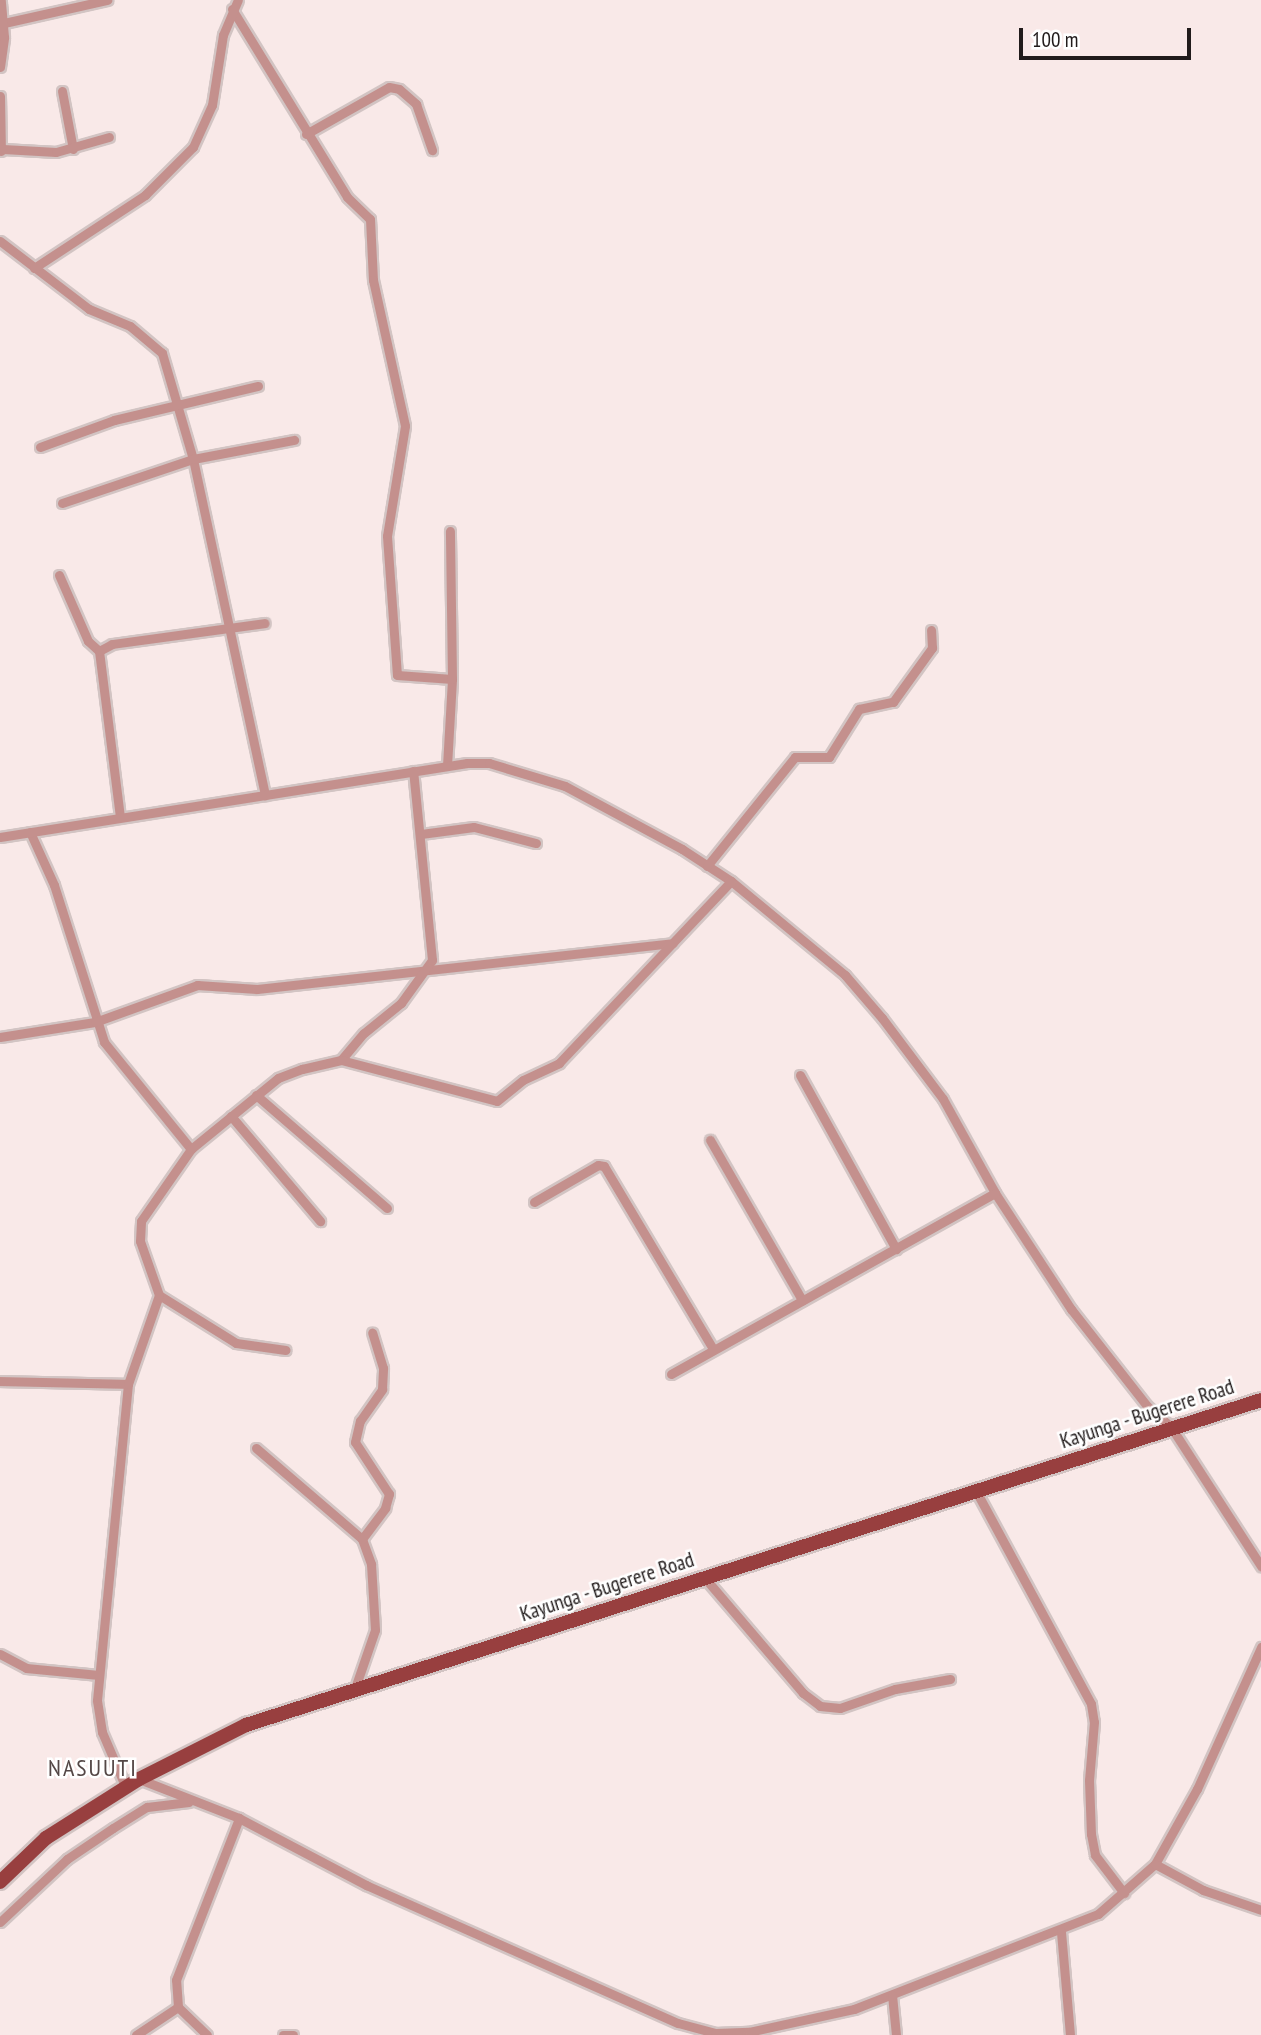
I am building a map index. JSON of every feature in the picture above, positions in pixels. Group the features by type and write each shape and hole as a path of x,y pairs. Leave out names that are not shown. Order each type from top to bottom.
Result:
{"main road":[{"name":"Kayunga - Bugerere Road","path":"0,1882 46,1838 139,1779 246,1725 1261,1400"}],"street":[{"path":"0,67 4,23 1,0"},
{"path":"4,23 107,0"},
{"path":"34,268 145,195 193,147 212,105 232,9 238,0"},
{"path":"232,9 306,134 347,197 370,219 373,280 405,426 387,536 397,674 452,679"},
{"path":"306,134 389,87 399,89 416,104 432,150"},
{"path":"62,91 73,149"},
{"path":"0,96 2,150 33,152 73,149 109,137"},
{"path":"0,241 89,309 150,340 162,353 192,459 265,795"},
{"path":"40,447 114,420 258,386"},
{"path":"62,503 192,459 294,440"},
{"path":"447,766 452,679 450,531"},
{"path":"59,575 88,640 99,651 120,817"},
{"path":"99,651 112,644 265,623"},
{"path":"708,866 795,757 829,757 859,709 893,702 932,648 930,630"},
{"path":"0,836 413,771 489,764 565,786 708,866 731,881 845,975 882,1017 943,1098 995,1193 1093,1339 1147,1406 1171,1427 1261,1566"},
{"path":"341,1060 364,1033 401,1003 433,953 413,771"},
{"path":"421,834 474,827 536,843"},
{"path":"30,832 54,885 95,1022 112,1054 191,1149"},
{"path":"126,1788 102,1732 99,1675 128,1384 159,1295 140,1241 141,1221 191,1149 278,1078 341,1060 497,1101 523,1080 559,1063 731,881"},
{"path":"0,1037 95,1022 197,985 257,989 672,943"},
{"path":"800,1075 895,1249"},
{"path":"256,1095 387,1208"},
{"path":"231,1116 320,1221"},
{"path":"710,1140 802,1300"},
{"path":"534,1202 598,1165 604,1166 712,1347"},
{"path":"671,1374 712,1347 995,1193"},
{"path":"159,1295 236,1343 286,1350"},
{"path":"362,1539 385,1508 389,1494 355,1442 360,1421 382,1389 383,1368 372,1333"},
{"path":"0,1381 128,1384"},
{"path":"256,1448 362,1539 371,1564 375,1630 354,1690"},
{"path":"976,1491 1091,1704 1094,1722 1089,1780 1091,1834 1095,1855 1124,1893"},
{"path":"704,1577 803,1693 820,1706 840,1707 895,1689 950,1679"},
{"path":"139,1779 190,1802 239,1818 366,1885 678,2023 715,2033 750,2034 814,2020 892,1995 1061,1931 1098,1914 1155,1864 1197,1789 1261,1647"},
{"path":"0,1654 26,1668 99,1675"},
{"path":"0,1922 67,1859 113,1828 147,1807 190,1802"},
{"path":"206,2035 178,2007 176,1980 239,1818"},
{"path":"1155,1864 1203,1890 1261,1910"},
{"path":"1061,1931 1070,2035"},
{"path":"892,1995 896,2035"},
{"path":"136,2035 178,2007"},
{"path":"283,2035 293,2035"}],"district":[{"name":"NASUUTI","path":"93,1768"}]}
